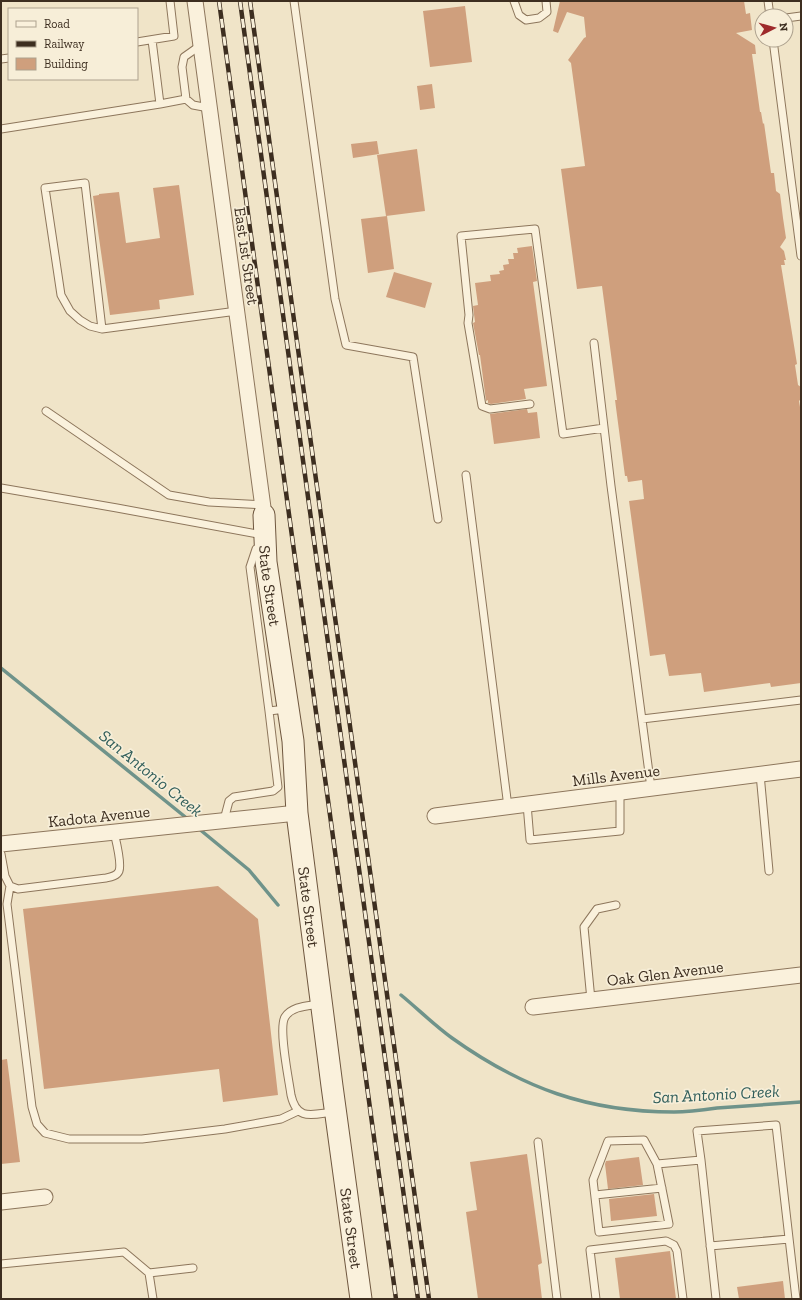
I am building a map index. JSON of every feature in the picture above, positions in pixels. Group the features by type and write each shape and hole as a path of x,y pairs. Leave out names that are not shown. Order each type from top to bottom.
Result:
{"street":[{"name":"East 1st Street","path":"195,1 264,510"},
{"name":"State Street","path":"264,510 266,562 263,601 278,710 293,741 297,813 361,1299"},
{"name":"Mills Avenue","path":"435,816 801,769"},
{"name":"Kadota Avenue","path":"1,844 297,813"},
{"name":"Oak Glen Avenue","path":"533,1007 801,975"},
{"path":"1,1202 44,1196"}],"lane":[{"path":"138,42 174,36 170,1"},
{"path":"294,1 335,298 346,345 413,357 438,519"},
{"path":"514,1 518,15 526,20 539,18 547,12 546,1"},
{"path":"152,40 160,104"},
{"path":"201,45 184,57 182,66 186,99 193,105 209,108"},
{"path":"774,48 801,253"},
{"path":"1,129 186,99"},
{"path":"102,329 85,183 45,188 61,295 70,312 80,320 90,326 102,329 237,311"},
{"path":"530,404 490,409 482,406 468,323 469,315 461,236 535,229 563,434 604,428"},
{"path":"594,343 651,788"},
{"path":"46,412 169,495 264,510"},
{"path":"466,475 508,807"},
{"path":"1,488 117,508 266,540"},
{"path":"642,719 801,700"},
{"path":"224,820 229,802 234,797 273,791 278,787 278,710"},
{"path":"760,774 769,871"},
{"path":"527,804 530,840 620,831 620,792"},
{"path":"10,886 18,889 26,889 115,876 119,871 120,864 114,832"},
{"path":"1,854 5,876 10,886 7,904 32,1106 36,1124 45,1133 69,1139 142,1139 281,1119 298,1111"},
{"path":"591,1000 584,927 597,909 616,905"},
{"path":"321,1003 293,1010 285,1017 282,1028 291,1095 293,1104 298,1111 305,1114 336,1112"},
{"path":"716,1299 697,1131 776,1125 796,1299"},
{"path":"644,1140 657,1164 662,1188 669,1224 599,1232 594,1180 608,1141 644,1140"},
{"path":"538,1142 557,1299"},
{"path":"657,1164 701,1160"},
{"path":"595,1195 662,1188"},
{"path":"710,1246 789,1239"},
{"path":"596,1299 590,1250 666,1241 674,1245 677,1251 683,1299"},
{"path":"1,1264 124,1252 149,1273 152,1299"},
{"path":"149,1273 193,1268"}],"building":[{"path":"560,1 744,1 746,14 750,13 752,30 736,33 754,44 754,48 755,48 756,54 752,54 760,112 763,124 764,123 771,173 774,173 776,191 780,194 786,238 780,247 784,251 786,260 784,260 785,265 781,265 797,364 795,365 798,385 801,387 801,399 799,401 801,413 801,683 771,687 770,683 704,692 701,673 669,676 665,654 650,656 629,501 644,499 642,480 628,482 627,476 625,476 602,286 577,289 561,169 585,166 571,63 568,60 586,37 584,17 567,12 558,33 553,31"},
{"path":"465,6 472,62 430,67 423,11"},
{"path":"432,84 435,108 420,110 417,86"},
{"path":"377,141 379,154 353,158 351,144"},
{"path":"417,149 425,211 386,216 377,155"},
{"path":"179,185 194,295 159,300 160,309 110,315 93,196 119,192 126,243 160,238 153,188"},
{"path":"387,216 394,269 368,273 361,219"},
{"path":"532,246 537,281 533,282 547,386 524,389 526,399 491,404 488,403 488,400 486,401 480,355 473,323 475,322 473,306 478,305 475,283 491,281 490,275 500,274 499,271 504,270 503,265 509,264 508,259 514,259 513,253 518,253 517,248"},
{"path":"394,272 432,283 425,308 386,297"},
{"path":"527,409 528,413 537,412 540,438 494,444 490,414"},
{"path":"218,886 258,919 278,1095 223,1102 219,1069 44,1089 23,909"},
{"path":"7,1059 20,1162 1,1164 1,1060"},
{"path":"527,1154 542,1263 538,1265 542,1299 478,1299 466,1212 477,1210 470,1162"},
{"path":"639,1157 643,1185 608,1189 605,1164 606,1161"},
{"path":"654,1194 657,1216 611,1221 609,1199"},
{"path":"670,1251 676,1299 620,1299 615,1258"},
{"path":"783,1281 785,1299 739,1299 737,1287"}],"waterway":[{"name":"San Antonio Creek","path":"1,668 189,820"},
{"name":"San Antonio Creek","path":"198,828 249,870 278,905"},
{"name":"San Antonio Creek","path":"401,995 445,1033 478,1056 504,1071 530,1083 557,1094 584,1102 643,1111 674,1112 801,1102"}],"railway":[{"path":"219,1 396,1299"},
{"path":"240,1 418,1299"},
{"path":"250,1 429,1299"}]}
